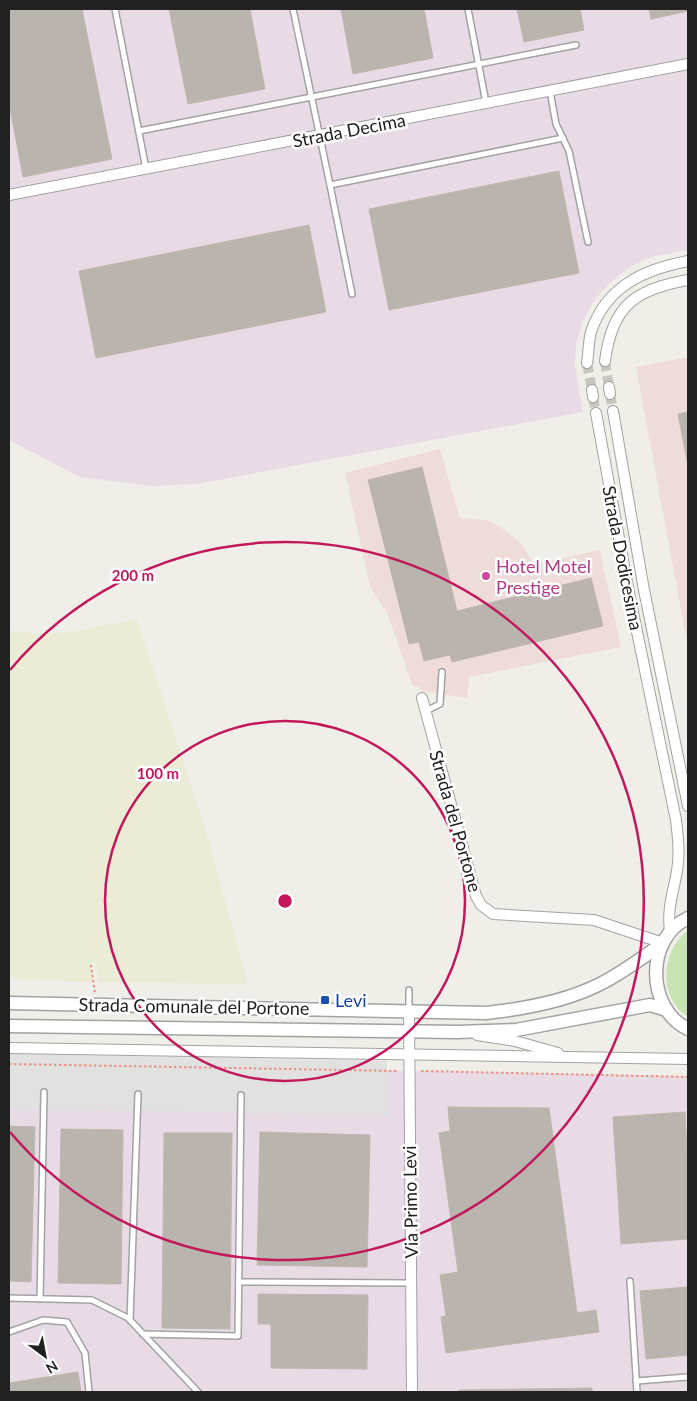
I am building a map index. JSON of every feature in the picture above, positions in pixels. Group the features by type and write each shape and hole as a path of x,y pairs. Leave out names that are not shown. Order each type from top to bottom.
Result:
{"street":[{"name":"Strada Decima","path":"9,195 688,64"},
{"path":"587,363 592,330 606,303 640,275 665,266 688,261"},
{"path":"605,361 608,336 620,314 633,299 649,289 688,280"},
{"name":"Strada Dodicesima","path":"613,411 644,590 688,806"},
{"name":"Strada Dodicesima","path":"596,413 676,820 679,848 677,871 669,902 667,938"},
{"name":"Strada del Portone","path":"422,698 476,896 486,911 493,914 594,920 667,938"},
{"path":"652,704 667,701"},
{"name":"Strada Comunale del Portone","path":"9,1003 486,1013 525,1007 566,997 603,983 667,938 688,918"},
{"path":"667,938 657,960 655,979 658,994 667,1010 688,1029"},
{"name":"Strada Comunale del Portone","path":"9,1026 456,1032 516,1030 650,1005 667,1010"},
{"name":"Via Primo Levi","path":"409,1012 412,1392"},
{"name":"Strada Comunale del Portone","path":"456,1032 515,1040 574,1058"},
{"name":"Strada Comunale del Portone","path":"9,1048 688,1059"}],"lane":[{"path":"115,9 146,169"},
{"path":"293,9 352,294"},
{"path":"468,9 486,103"},
{"path":"139,131 576,45"},
{"path":"550,90 556,124 569,152 588,242"},
{"path":"330,185 562,138"},
{"path":"426,711 440,704 442,672"},
{"path":"408,990 409,1012"},
{"path":"40,1299 44,1092"},
{"path":"130,1320 138,1094"},
{"path":"143,1334 238,1336 241,1095"},
{"path":"630,1281 636,1392"},
{"path":"239,1282 410,1283"},
{"path":"9,1298 92,1300 130,1320 198,1392"},
{"path":"9,1332 43,1320 67,1322 85,1353 89,1392"},
{"path":"636,1381 688,1377"}],"path":[{"path":"91,965 95,984"},
{"path":"9,1064 688,1077"}],"shaded area":[{"path":"9,9 688,9 688,250 651,257 632,266 612,281 596,298 582,323 576,345 575,366 583,412 197,484 151,486 80,477 9,440"},
{"path":"688,357 688,636 686,637 636,367"},
{"name":"Hotel Motel Prestige","path":"440,449 460,518 487,520 500,527 521,543 534,564 600,550 621,647 469,677 467,698 420,690 419,686 413,687 387,613 370,587 345,473"},
{"path":"9,1054 387,1061 388,1116 9,1108"},
{"path":"9,1063 688,1076 688,1392 9,1392"}],"green space":[{"path":"137,619 205,828 248,984 98,982 96,964 91,961 92,982 9,979 9,631 44,634 71,632"},
{"path":"688,930 688,1017 671,998 666,974 672,950"}],"building":[{"path":"9,9 82,9 112,159 23,177 9,103"},
{"path":"169,9 250,9 265,89 188,104"},
{"path":"341,9 424,9 433,58 353,74"},
{"path":"517,9 580,9 584,30 524,42"},
{"path":"649,9 688,9 688,11 651,19"},
{"path":"559,171 579,273 389,310 369,209"},
{"path":"309,225 326,312 96,358 79,271"},
{"path":"688,412 688,461 687,461 678,414"},
{"path":"422,467 457,611 591,578 603,626 452,662 450,655 424,661 419,642 409,644 368,480"},
{"path":"448,1107 549,1108 577,1313 596,1310 599,1332 446,1353 441,1317 446,1316 440,1275 458,1272 439,1133 450,1131"},
{"path":"685,1112 688,1172 688,1239 621,1244 613,1117"},
{"path":"9,1126 35,1127 31,1282 9,1281"},
{"path":"61,1129 123,1130 121,1284 58,1283"},
{"path":"260,1132 370,1135 367,1267 257,1265"},
{"path":"164,1133 232,1133 230,1329 162,1328"},
{"path":"688,1287 688,1355 646,1359 640,1291"},
{"path":"258,1294 368,1295 367,1369 271,1368 271,1324 258,1324"},
{"path":"78,1372 81,1392 9,1392 9,1383"},
{"path":"592,1388 592,1392 459,1392 459,1390"}],"tunnel":[{"path":"605,361 609,387"},
{"path":"587,363 592,390"},
{"path":"610,394 613,411"},
{"path":"593,397 596,413"}],"place":[{"name":"Hotel Motel Prestige","path":"486,576"},
{"name":"Levi","path":"325,1000"}]}
